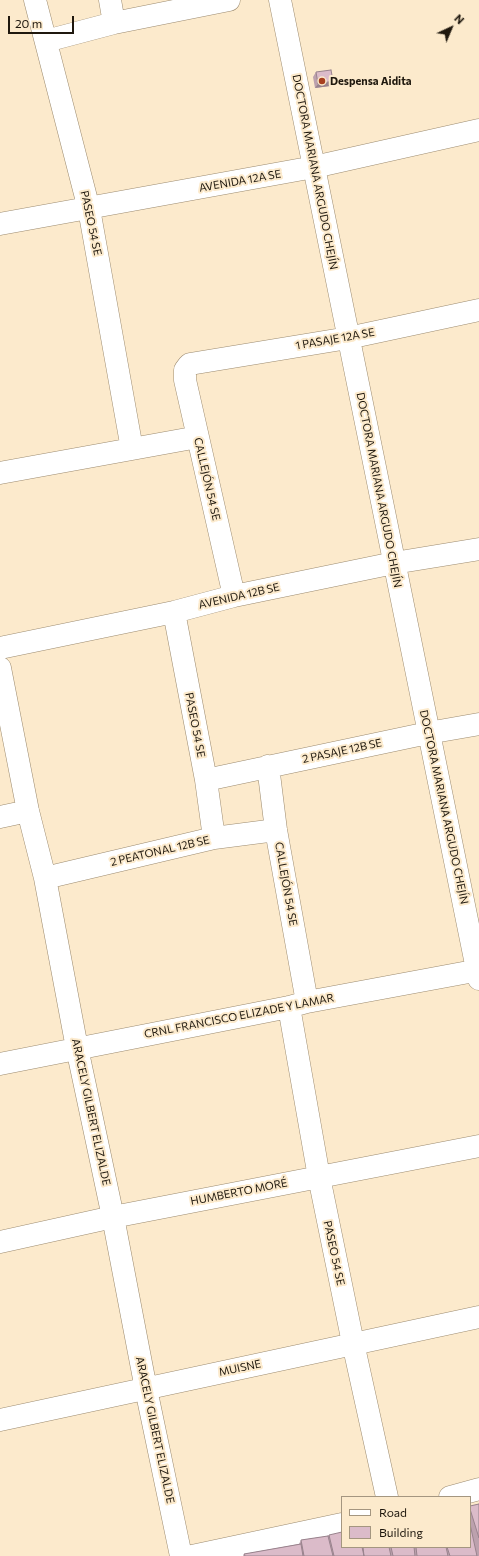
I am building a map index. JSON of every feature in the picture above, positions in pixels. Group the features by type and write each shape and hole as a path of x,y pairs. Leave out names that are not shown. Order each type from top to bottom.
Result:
{"street":[{"name":"PASEO 54 SE","path":"35,0 89,209 132,449"},
{"path":"110,0 114,23"},
{"path":"46,41 114,23 229,0"},
{"name":"DOCTORA MARIANA ARGUDO CHEJÍN","path":"280,0 478,973"},
{"name":"AVENIDA 12A SE","path":"0,224 314,167 479,130"},
{"name":"1 PASAJE 12A SE","path":"190,364 348,338 479,310"},
{"name":"CALLEJÓN 54 SE","path":"190,364 185,370 185,380 234,596"},
{"path":"0,473 198,437"},
{"name":"AVENIDA 12B SE","path":"0,648 174,612 234,596 394,563 479,549"},
{"name":"PASEO 54 SE","path":"174,612 206,780 214,838"},
{"name":"ARACELY GILBERT ELIZALDE","path":"0,668 28,811 45,878 77,1048 113,1217 146,1389 181,1556"},
{"name":"2 PASAJE 12B SE","path":"206,780 428,733 479,724"},
{"name":"CALLEJÓN 54 SE","path":"268,766 298,1005"},
{"path":"0,817 28,811"},
{"name":"2 PEATONAL 12B SE","path":"45,878 214,838 276,830"},
{"name":"CRNL FRANCISCO ELIZADE Y LAMAR","path":"0,1064 298,1005 478,973"},
{"name":"PASEO 54 SE","path":"298,1005 319,1177 353,1344 387,1496"},
{"name":"HUMBERTO MORÉ","path":"0,1242 113,1217 479,1146"},
{"name":"MUISNE","path":"0,1420 479,1317"},
{"path":"454,1496 479,1489"},
{"path":"192,1556 341,1524"}],"building":[{"path":"331,70 333,81 318,84 316,72"},
{"path":"479,1504 479,1538 471,1512 471,1506"},
{"path":"471,1529 477,1556 450,1556 447,1548 471,1548"},
{"path":"341,1532 341,1548 362,1548 364,1556 334,1556 329,1535"},
{"path":"328,1536 333,1556 304,1556 301,1540"},
{"path":"301,1544 303,1556 245,1556 244,1554"},
{"path":"363,1548 389,1548 391,1556 364,1556"},
{"path":"391,1548 414,1548 415,1556 393,1556"},
{"path":"416,1548 446,1548 448,1556 417,1556"}],"place":[{"name":"Despensa Aidita","path":"322,81"}]}
